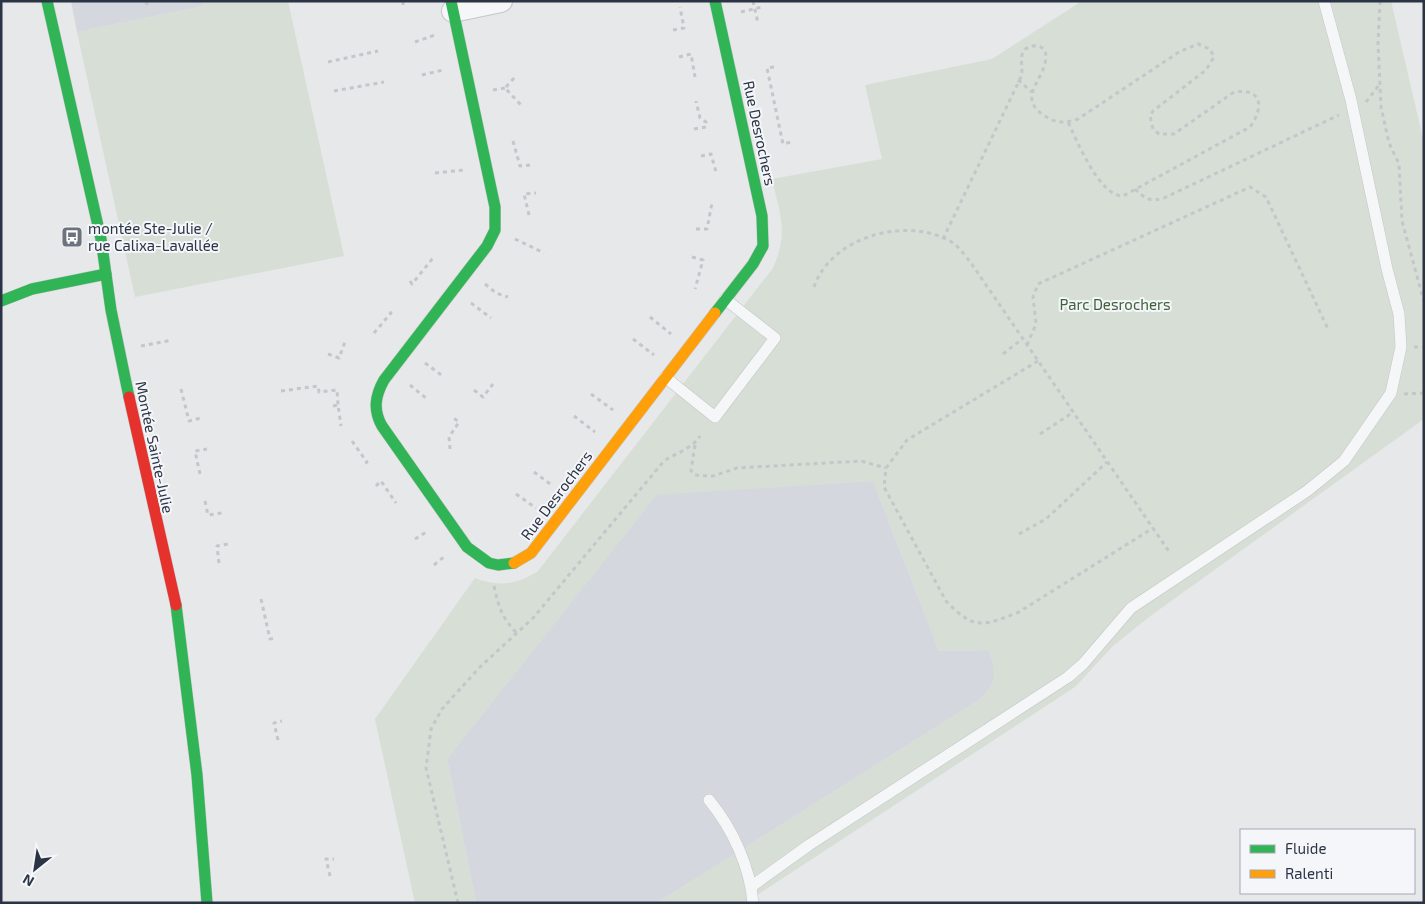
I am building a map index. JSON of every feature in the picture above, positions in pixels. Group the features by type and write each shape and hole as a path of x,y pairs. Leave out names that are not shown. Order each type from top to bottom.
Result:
{"street":[{"name":"Montée Sainte-Julie","path":"48,1 101,239 113,320 148,485 176,601 197,775 207,903"},
{"path":"452,6 501,1"},
{"name":"Rue Desrochers","path":"452,6 497,224 487,246 379,387 375,406 380,423 474,554 488,564 508,564 525,559 531,553 759,255 763,246 764,226 715,1"},
{"path":"1,301 32,289 106,274"}],"lane":[{"path":"752,886 809,845 1068,677 1083,664 1131,608 1307,491 1344,460 1392,393 1401,347 1399,314 1387,270 1353,109 1324,1"},
{"path":"665,377 715,417 774,338 724,299"},
{"path":"709,800 728,826 752,886 753,903"}],"path":[{"path":"753,1 758,23"},
{"path":"1380,1 1378,44 1381,107 1386,134 1399,164 1402,221 1424,302"},
{"path":"672,30 684,28 680,7"},
{"path":"734,13 762,7"},
{"path":"415,42 441,33"},
{"path":"943,239 1022,72 1022,53 1033,45 1040,46 1045,50 1046,65 1032,92 1032,102 1042,115 1059,123 1078,119 1188,47 1198,44 1210,49 1214,57 1206,70 1154,111 1150,116 1153,129 1158,134 1174,134 1234,92 1243,91 1251,93 1258,99 1260,106 1259,115 1250,127 1123,196 1116,196 1107,190 1082,152 1068,122"},
{"path":"328,62 378,51"},
{"path":"679,58 691,54 695,77"},
{"path":"774,67 767,68 774,106 783,144 791,142"},
{"path":"422,75 449,69"},
{"path":"514,78 505,88 521,105"},
{"path":"1018,80 1032,92"},
{"path":"334,91 384,82"},
{"path":"694,129 706,127 706,122 700,118 696,101"},
{"path":"1135,190 1144,198 1154,201 1164,198 1353,109"},
{"path":"514,141 520,166 530,165"},
{"path":"701,156 711,154 716,172"},
{"path":"435,173 471,169"},
{"path":"1027,346 1036,324 1033,297 1038,284 1250,187 1266,197 1328,329"},
{"path":"529,215 524,194 536,192"},
{"path":"696,229 707,230 712,203"},
{"path":"814,287 817,279 836,254 852,243 871,236 891,232 914,232 951,242 963,252 1170,553"},
{"path":"692,257 703,260 696,289"},
{"path":"410,281 412,284 433,258"},
{"path":"374,334 391,313 388,310"},
{"path":"328,354 339,358 346,339"},
{"path":"141,346 172,340"},
{"path":"1003,354 1022,340"},
{"path":"1038,362 908,440 886,468 884,487 946,602 959,615 979,624 991,622 1019,612 1153,528"},
{"path":"1004,373 1008,379"},
{"path":"474,390 483,397 493,384"},
{"path":"282,391 318,386 319,392 337,390 341,426"},
{"path":"181,389 188,421 201,418"},
{"path":"333,406 338,405"},
{"path":"1040,434 1072,413"},
{"path":"450,450 449,437 459,422 452,417"},
{"path":"700,436 695,445 691,471 695,476 713,476 737,468 862,461 886,468"},
{"path":"352,441 367,462 362,466"},
{"path":"458,903 426,768 432,729 442,709 479,668 533,618 664,461 684,448 695,445"},
{"path":"200,474 195,451 208,449"},
{"path":"1019,534 1046,519 1107,462"},
{"path":"376,486 381,481 396,503"},
{"path":"204,501 208,515 222,513"},
{"path":"415,538 435,528"},
{"path":"219,563 217,546 228,544"},
{"path":"434,565 451,552"},
{"path":"493,581 498,607 504,618 517,633"},
{"path":"261,599 270,639 276,638"},
{"path":"278,740 274,723 282,721"},
{"path":"330,876 326,859 334,859"}],"shaded area":[{"path":"71,1 203,1 204,6 77,32"},
{"path":"873,481 939,651 989,650 995,671 992,687 979,700 657,903 476,903 447,759 657,494"}],"green space":[{"path":"203,1 288,1 344,256 135,297 77,32 204,6"},
{"name":"Parc Desrochers","path":"1082,1 1391,1 1424,143 1424,419 1149,617 1113,646 1075,687 745,903 657,903 979,700 992,682 993,666 989,650 939,651 873,481 657,495 447,759 476,903 415,903 375,719 475,578 492,583 507,583 523,579 538,571 773,268 781,244 782,223 772,179 882,159 865,85 992,59"}],"traffic: fast":[{"path":"47,1 101,239 111,310 129,397"},
{"path":"451,1 495,207 495,230 487,246 384,380 377,397 376,409 382,426 467,547 489,563 498,565 514,563"},
{"path":"715,1 762,216 763,246 753,264 715,313"},
{"path":"1,301 32,289 106,274"},
{"path":"176,605 197,775 207,903"}],"traffic: slow":[{"path":"514,563 531,553 715,313"}],"traffic: jam":[{"path":"129,397 176,605"}],"place":[{"name":"montée Ste-Julie / rue Calixa-Lavallée","path":"72,237"}]}
